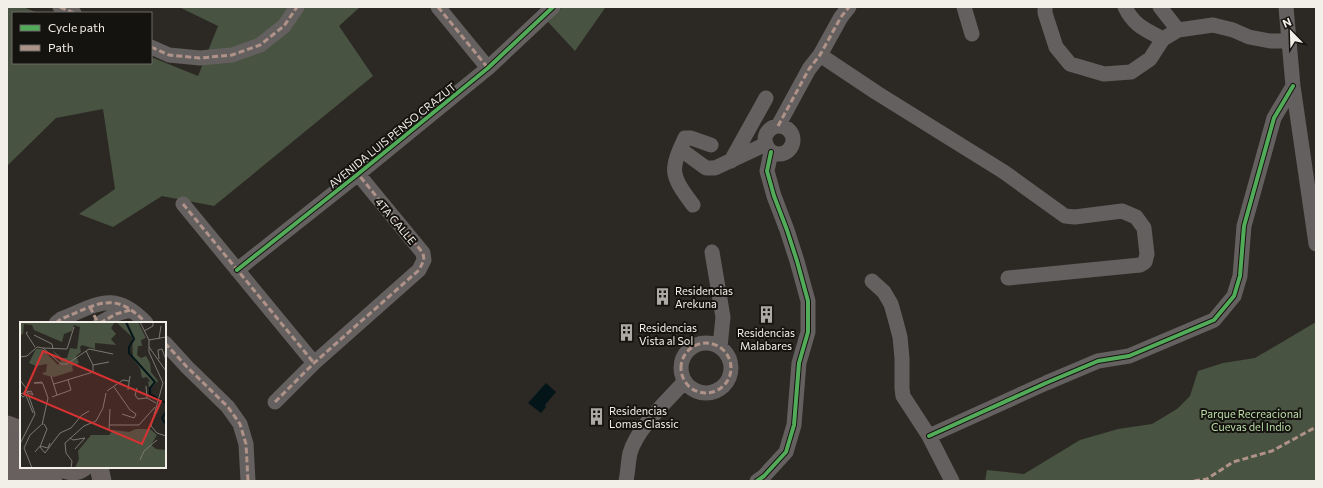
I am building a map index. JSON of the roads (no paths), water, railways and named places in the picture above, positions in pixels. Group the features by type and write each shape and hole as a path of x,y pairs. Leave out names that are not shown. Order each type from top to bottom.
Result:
{"main road":[{"path":"7,425 15,428 20,432"},
{"path":"7,434 20,447"},
{"path":"7,447 20,440"},
{"path":"7,456 20,449"},
{"path":"7,453 20,466"},
{"path":"21,468 34,481"},
{"path":"41,468 53,481"},
{"path":"62,468 70,472 76,472 82,468"},
{"path":"99,468 102,481"},
{"path":"7,476 12,481"}],"street":[{"path":"60,7 72,12"},
{"path":"152,47 169,55 200,58 232,55 260,45 284,26 297,7"},
{"path":"438,7 488,68"},
{"name":"AVENIDA LUIS PENSO CRAZUT","path":"237,270 488,68 553,7"},
{"path":"778,126 809,69 820,55 841,17 849,7"},
{"path":"964,7 972,34"},
{"path":"1045,7 1045,14 1056,47 1070,64 1104,74 1131,72 1150,59 1163,39 1178,30 1213,25 1233,30 1249,37 1270,41 1289,41"},
{"path":"1125,7 1130,17 1142,28 1163,39"},
{"path":"1160,7 1178,30"},
{"path":"1286,7 1293,86 1316,244"},
{"path":"820,55 877,93 1004,172 1065,216 1075,217 1122,212 1136,217 1144,228 1147,254 1145,262 1140,265 1008,278"},
{"path":"929,436 1098,361 1129,356 1214,320 1234,296 1240,276 1244,226 1274,118 1293,86"},
{"path":"730,161 766,98"},
{"path":"680,149 706,168 715,168 730,161 768,148 780,154 784,153 793,143 792,134 785,127 778,126 768,131 766,135 768,148 767,171 774,196 797,261 808,301 808,332 799,363 794,425 786,452 764,476 757,481"},
{"path":"693,205 682,190 675,174 674,166 685,138 691,138 711,145"},
{"name":"4TA CALLE","path":"314,363 419,270 424,260 423,253 358,174"},
{"path":"183,204 314,363 275,402"},
{"path":"712,252 723,317 720,347"},
{"path":"872,281 884,292 891,304 895,318 900,338 903,396 929,436 952,481"},
{"path":"57,322 61,319 104,302 110,302 119,304 130,310 145,322"},
{"path":"90,308 98,322"},
{"path":"101,322 116,314 130,310"},
{"path":"704,343 720,347 727,353 732,363 730,376 727,383 721,389 705,394 690,388 685,381 681,365 689,350 696,345 704,343"},
{"path":"166,344 228,407 240,424 246,444 248,481"},
{"path":"626,481 630,452 640,434 655,414 685,381"}],"place":[{"name":"Residencias Arekuna","path":"662,296"},
{"name":"Residencias Malabares","path":"766,314"},
{"name":"Residencias Vista al Sol","path":"626,333"},
{"name":"Residencias Lomas Classic","path":"596,416"}],"park label":[{"name":"Parque Recreacional Cuevas del Indio","path":"1251,419"}]}
